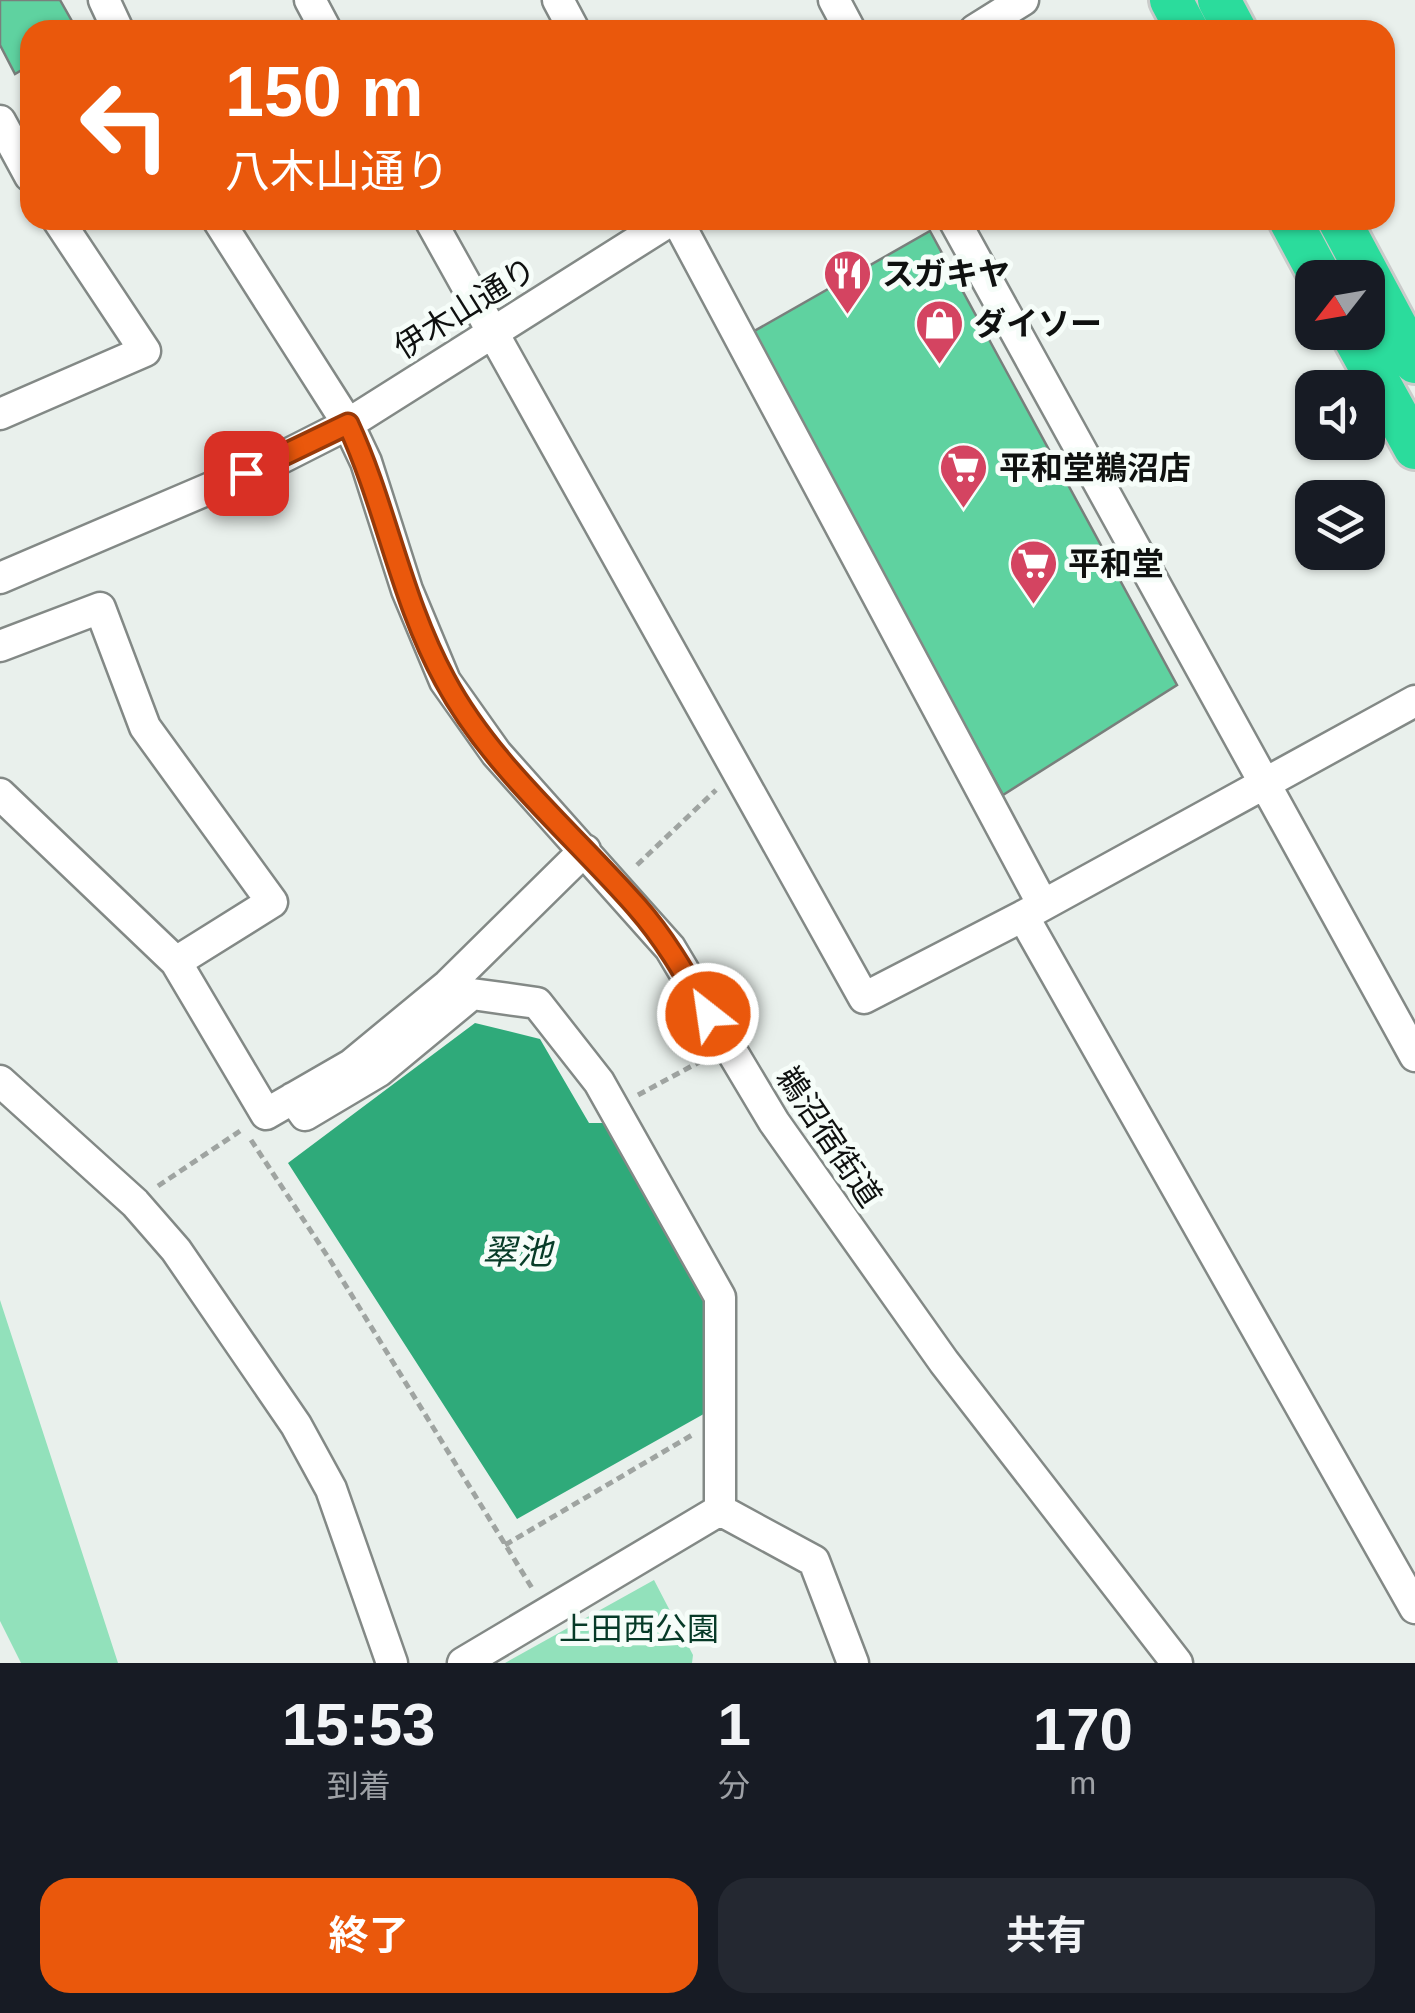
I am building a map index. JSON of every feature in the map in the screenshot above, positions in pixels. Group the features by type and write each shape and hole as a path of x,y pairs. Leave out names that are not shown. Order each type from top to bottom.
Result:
{"highway":[{"path":"1295,230 1311,260"},
{"path":"1344,230 1415,362"},
{"path":"1361,350 1415,448"}],"street":[{"path":"992,20 1024,0"},
{"path":"0,121 20,158"},
{"path":"0,414 144,350 65,230"},
{"name":"鵜沼宿街道","path":"224,230 348,424 366,462 407,590 445,681 496,754 670,948 774,1122 944,1362 1177,1663"},
{"path":"435,230 864,998 1033,911 1415,701"},
{"name":"伊木山通り","path":"0,578 281,458 348,424 658,230"},
{"path":"679,230 1033,911 1415,1608"},
{"path":"960,230 1415,1056"},
{"path":"0,646 100,608 145,726 272,902 176,962"},
{"path":"0,794 176,962 266,1114 352,1064 448,985 585,850"},
{"path":"293,1098 305,1115 379,1070 472,994 537,1002 599,1082 720,1297 720,1510"},
{"path":"0,1081 135,1203 176,1250 296,1425 331,1488 392,1663"},
{"path":"463,1663 720,1510"},
{"path":"720,1510 814,1560 854,1663"}],"path":[{"path":"616,884 737,771"},
{"path":"614,1108 728,1047"},
{"path":"135,1203 244,1129 330,1260 547,1613"},
{"path":"505,1545 720,1419"}],"green space":[{"path":"0,1300 118,1663 21,1663 0,1621"},
{"name":"上田西公園","path":"654,1580 693,1655 692,1663 505,1663"}],"water":[{"name":"翠池","path":"475,1023 540,1039 589,1123 607,1123 712,1304 709,1411 517,1519 288,1163"}],"building":[{"path":"0,0 60,0 71,20 20,20 20,71 15,74 0,45"},
{"name":"平和堂鵜沼店","path":"930,231 1177,685 1003,795 749,334"}],"place":[{"name":"スガキヤ","path":"847,316"},
{"name":"ダイソー","path":"939,366"},
{"name":"平和堂鵜沼店","path":"964,510"},
{"name":"平和堂","path":"1033,606"}],"route":[{"path":"246,473 348,424 366,462 407,590 445,681 496,754 670,948 708,1014"}]}
